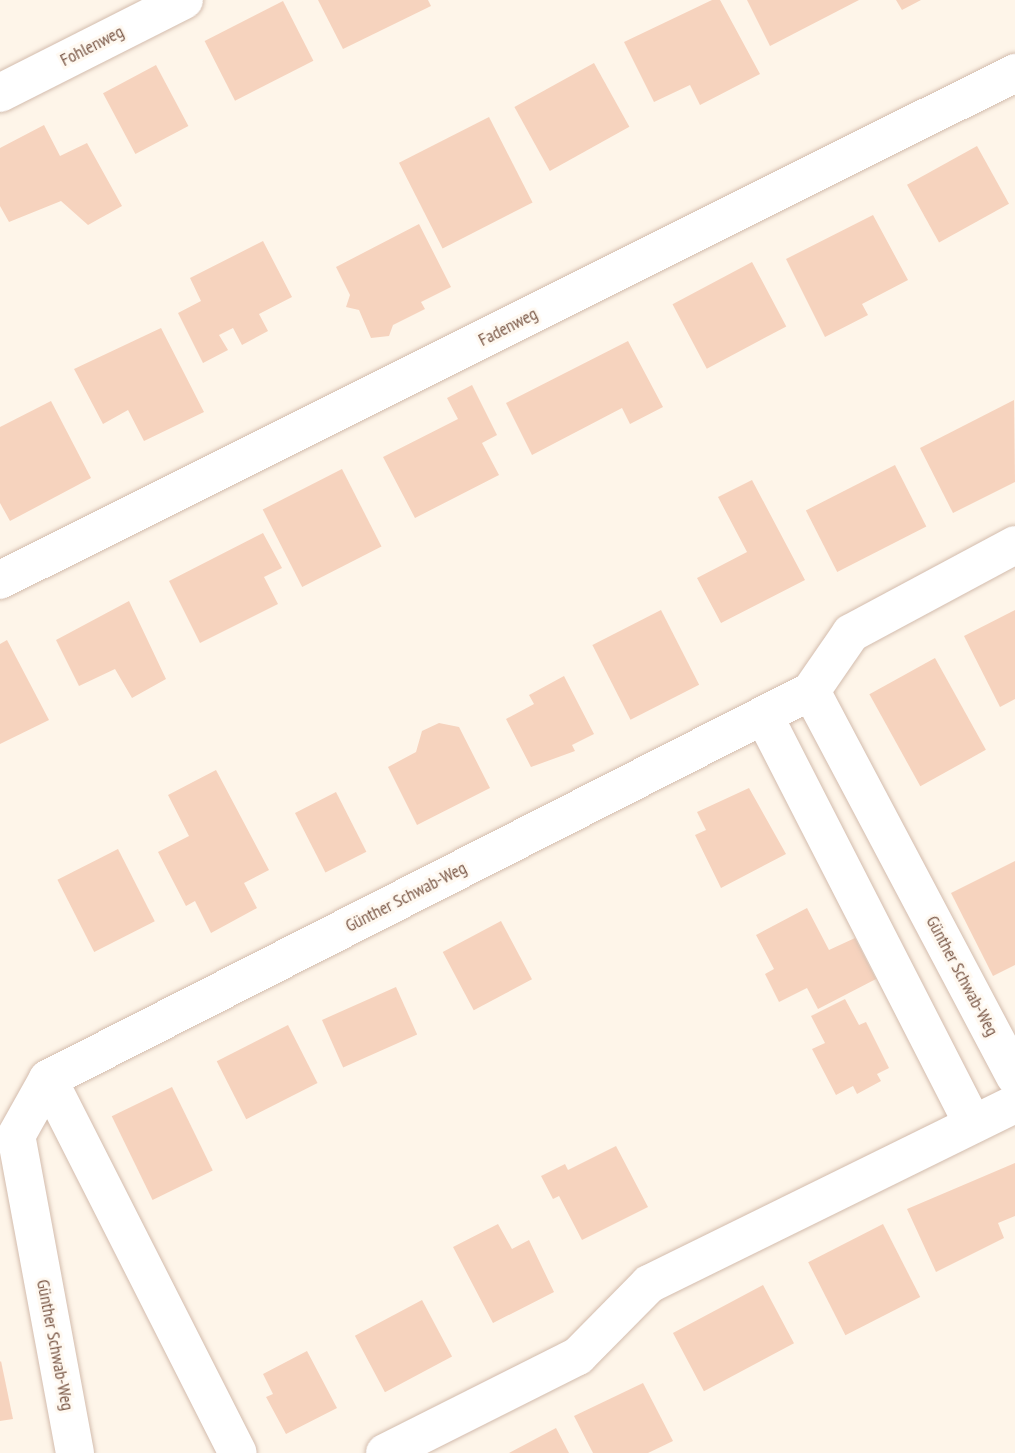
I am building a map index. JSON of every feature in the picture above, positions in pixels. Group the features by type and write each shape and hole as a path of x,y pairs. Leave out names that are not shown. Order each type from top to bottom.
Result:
{"street":[{"name":"Fohlenweg","path":"0,93 184,0"},
{"name":"Fadenweg","path":"0,580 1015,73"},
{"name":"Günther Schwab-Weg","path":"75,1453 16,1136 48,1079 811,691 851,634 1015,544"},
{"name":"Günther Schwab-Weg","path":"811,691 1015,1076"},
{"path":"764,716 973,1124"},
{"path":"48,1079 238,1453"},
{"path":"385,1453 578,1356 649,1284 1015,1104"}],"building":[{"path":"318,0 428,0 431,6 343,49"},
{"path":"712,0 720,0 760,74 700,105 690,85 654,102 624,42"},
{"path":"747,0 859,0 770,46"},
{"path":"896,0 921,0 902,10"},
{"path":"283,1 313,61 235,101 205,41"},
{"path":"594,63 629,127 550,171 514,107"},
{"path":"156,65 188,126 135,154 103,93"},
{"path":"489,117 533,203 443,248 399,163"},
{"path":"44,125 60,156 87,143 122,206 88,225 61,201 9,222 0,206 0,148"},
{"path":"977,146 1009,204 939,243 907,185"},
{"path":"873,215 908,280 862,304 868,315 825,337 786,259"},
{"path":"419,224 451,287 421,302 425,309 393,325 389,336 371,338 359,310 346,307 350,295 336,267"},
{"path":"263,241 292,297 259,314 268,331 242,345 233,328 219,335 228,350 203,363 178,313 201,301 190,278"},
{"path":"752,262 786,326 707,369 673,304"},
{"path":"161,328 204,412 144,441 128,410 103,424 74,369"},
{"path":"628,341 663,407 630,424 622,408 532,455 506,403"},
{"path":"472,385 497,435 482,443 499,475 415,518 383,457 458,419 447,398"},
{"path":"1014,400 1015,482 953,513 920,448"},
{"path":"51,401 91,478 10,521 0,503 0,427"},
{"path":"895,465 926,526 837,572 806,510"},
{"path":"342,469 381,547 302,587 263,509"},
{"path":"752,480 805,580 721,623 697,578 747,552 718,497"},
{"path":"263,533 282,568 264,577 278,604 200,643 169,581"},
{"path":"129,601 166,679 132,698 115,669 79,686 56,640"},
{"path":"661,610 699,685 631,720 592,645"},
{"path":"1015,610 1015,699 1000,707 964,636"},
{"path":"7,640 49,720 0,744 0,644"},
{"path":"935,658 986,750 920,786 869,694"},
{"path":"564,676 594,734 572,745 575,751 531,767 506,719 534,704 529,695"},
{"path":"439,723 459,727 490,788 417,825 388,767 416,752 422,731"},
{"path":"216,770 269,870 244,883 257,908 211,933 195,901 186,906 158,852 189,836 168,795"},
{"path":"749,788 786,854 721,888 695,835 706,830 697,812"},
{"path":"336,792 366,852 325,873 295,813"},
{"path":"118,849 155,921 94,952 57,880"},
{"path":"1015,861 1015,965 993,976 951,893"},
{"path":"807,908 829,950 855,938 876,979 818,1009 807,988 779,1002 765,974 774,969 756,935"},
{"path":"501,921 532,979 474,1010 443,952"},
{"path":"396,987 417,1035 343,1067 322,1020"},
{"path":"845,999 859,1025 866,1022 889,1068 877,1074 881,1081 857,1094 853,1086 836,1095 812,1049 825,1043 811,1016"},
{"path":"288,1025 318,1083 246,1119 217,1061"},
{"path":"172,1087 213,1171 153,1200 112,1116"},
{"path":"616,1146 648,1207 582,1240 559,1196 553,1199 541,1176 565,1164 568,1170"},
{"path":"1015,1163 1015,1216 998,1223 1004,1238 936,1272 907,1209"},
{"path":"498,1224 512,1249 529,1240 554,1292 493,1323 453,1247"},
{"path":"883,1224 920,1297 845,1335 808,1262"},
{"path":"763,1285 794,1343 704,1391 673,1333"},
{"path":"422,1300 452,1357 385,1392 355,1336"},
{"path":"307,1351 337,1408 286,1434 266,1397 273,1394 263,1374"},
{"path":"0,1362 13,1419 0,1421"},
{"path":"643,1383 673,1441 648,1453 593,1453 574,1416"},
{"path":"556,1428 569,1453 509,1453"}]}
